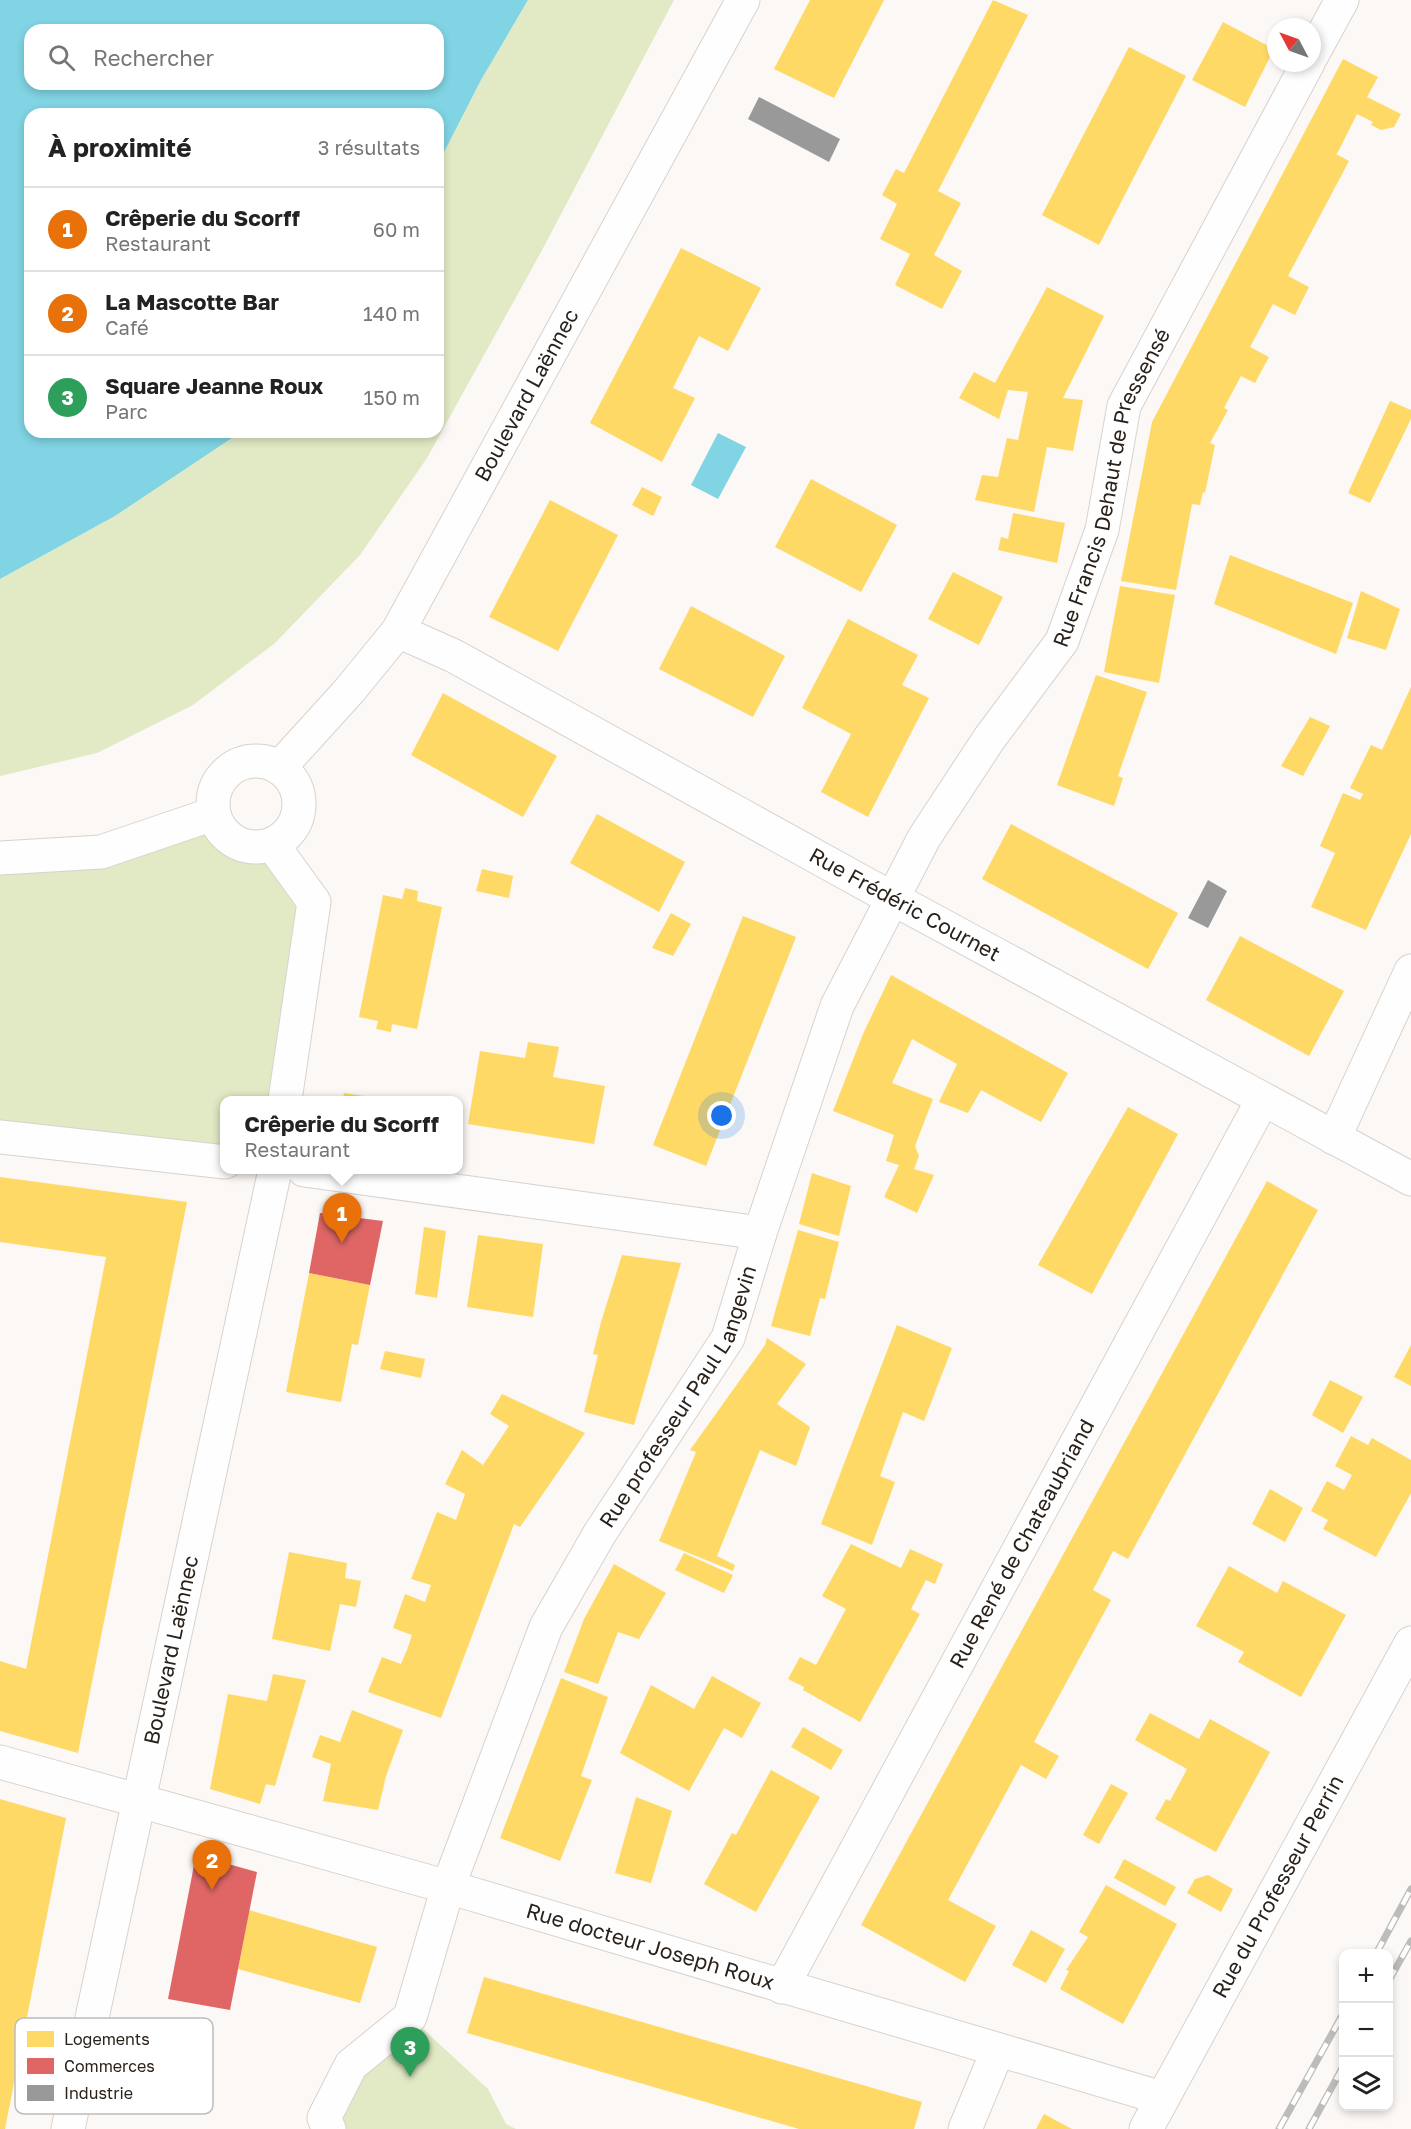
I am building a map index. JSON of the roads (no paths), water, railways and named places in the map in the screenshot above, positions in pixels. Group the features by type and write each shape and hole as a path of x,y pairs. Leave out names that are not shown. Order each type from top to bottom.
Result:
{"street":[{"name":"Boulevard Laënnec","path":"279,768 349,691 398,631 743,0"},
{"path":"1321,38 1342,0"},
{"name":"Rue Francis Dehaut de Pressensé","path":"894,899 924,838 989,739 1062,641 1102,530 1124,406 1303,72"},
{"name":"Rue Frédéric Cournet","path":"398,631 454,656 1262,1101 1411,1179"},
{"path":"260,761 279,768 291,778 297,792 298,808 294,823 285,836 272,844 254,847 235,843 221,831 213,814 213,794 223,776 240,764 260,761"},
{"path":"0,858 101,852 213,814"},
{"path":"272,844 314,902 286,1096"},
{"name":"Rue professeur Paul Langevin","path":"329,2129 324,2118 351,2065 410,2018 448,1887 546,1627 600,1533 728,1338 760,1233 837,1006 894,899"},
{"path":"1334,1138 1411,971"},
{"name":"Rue René de Chateaubriand","path":"782,1987 1262,1101"},
{"path":"0,1137 220,1161"},
{"name":"Boulevard Laënnec","path":"91,2018 274,1174"},
{"path":"333,1174 760,1233"},
{"name":"Rue du Professeur Perrin","path":"1146,2129 1411,1643"},
{"name":"Rue docteur Joseph Roux","path":"0,1762 448,1887 1162,2098"},
{"path":"965,2129 998,2050"},
{"name":"Boulevard Laënnec","path":"68,2129 71,2114"}],"water":[{"path":"0,0 528,0 481,80 444,152 444,108 24,108 24,438 232,438 115,516 0,579"},
{"path":"718,433 746,447 718,499 691,485"}],"railway":[{"path":"1379,1949 1411,1889"},
{"path":"1393,1973 1411,1941"},
{"path":"1279,2129 1339,2021"},
{"path":"1309,2129 1339,2074"}],"place":[{"name":"Crêperie du Scorff","path":"342,1243"},
{"name":"La Mascotte Bar","path":"212,1890"},
{"name":"Square Jeanne Roux","path":"410,2077"}]}
